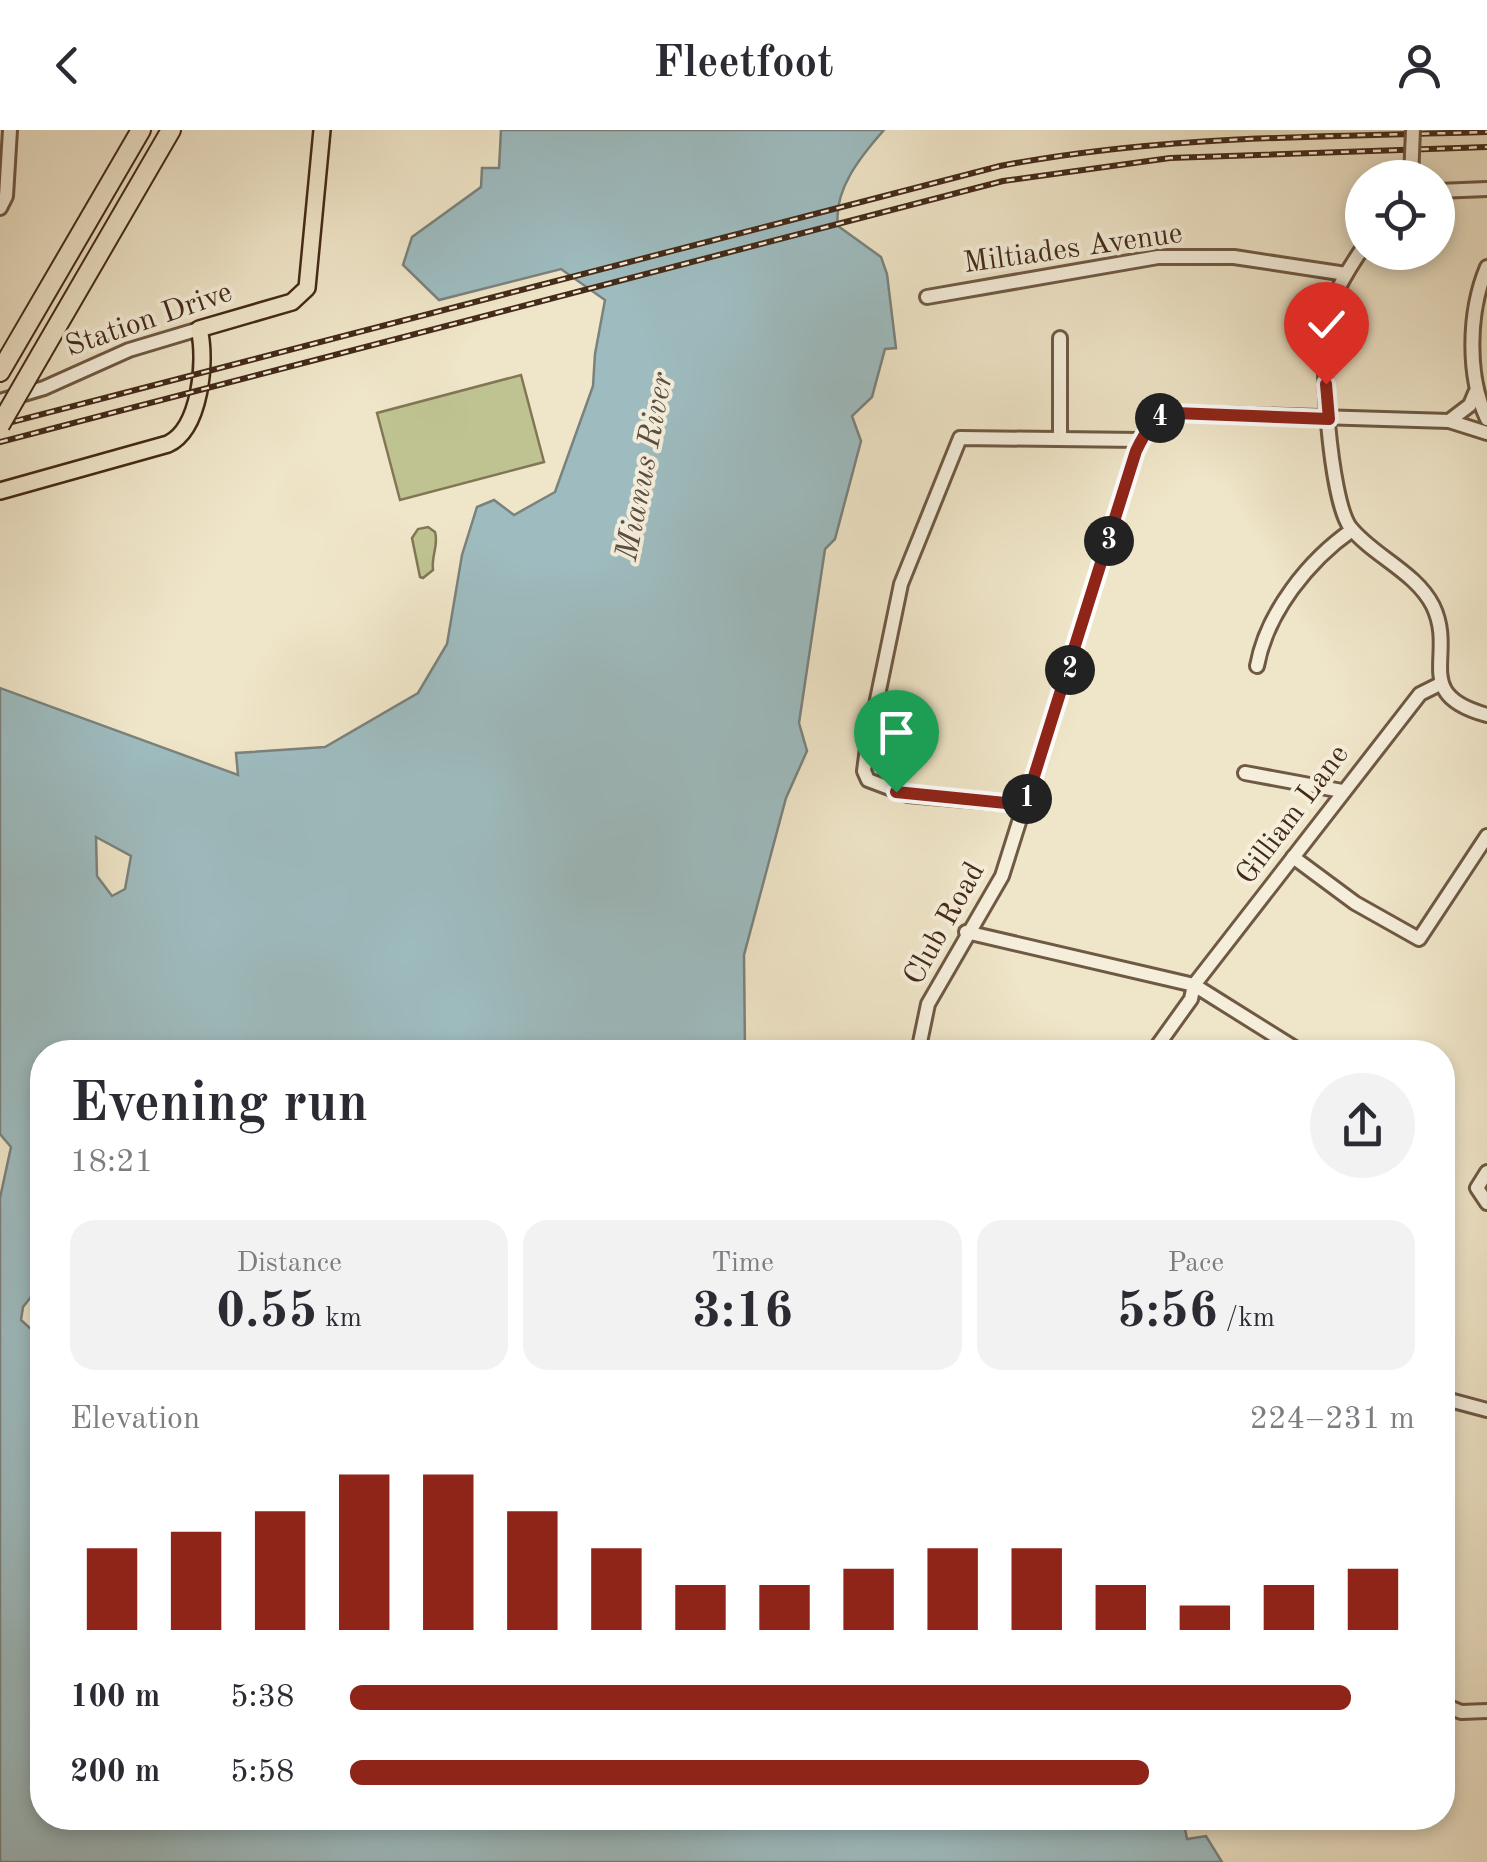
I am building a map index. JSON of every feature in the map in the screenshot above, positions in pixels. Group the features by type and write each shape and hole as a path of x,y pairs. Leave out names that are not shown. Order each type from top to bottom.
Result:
{"highway":[{"path":"2,368 141,130"},
{"path":"0,425 171,130"}],"main road":[{"name":"Station Drive","path":"200,329 302,296 309,283 322,130"},
{"path":"0,491 180,438 195,412 200,329"}],"street":[{"path":"0,208 6,196 10,130"},
{"path":"1412,160 1413,130"},
{"path":"1455,190 1487,189"},
{"name":"Miltiades Avenue","path":"927,297 1158,257 1234,257 1346,274"},
{"path":"1450,421 1470,405 1475,393 1475,318 1487,267"},
{"path":"1349,270 1327,318 1325,363 1338,502 1352,530 1416,584 1432,604 1437,620 1440,684 1449,699 1487,715"},
{"name":"Station Drive","path":"0,400 44,388 129,350 200,329"},
{"path":"1060,338 1060,439"},
{"path":"1475,393 1487,419"},
{"path":"1025,805 908,795 878,786 868,780 864,771 901,584 960,438 1141,440 1157,420 1175,413 1450,421 1487,433"},
{"name":"Club Road","path":"920,1040 928,1004 966,932 1002,876 1141,440"},
{"path":"1258,666 1268,630 1288,597 1322,551 1352,530"},
{"name":"Gilliam Lane","path":"1162,1040 1191,999 1194,985 1342,791 1420,694 1440,684"},
{"path":"1245,773 1342,791"},
{"path":"1293,857 1355,904 1419,939 1487,836"},
{"path":"966,932 1194,985 1282,1040"},
{"path":"1487,1172 1477,1188 1487,1203"},
{"path":"1455,1401 1487,1410"},
{"path":"1455,1709 1487,1711"}],"green space":[{"path":"521,375 544,462 400,500 377,413"},
{"path":"428,527 435,532 436,541 433,570 423,578 412,538 418,529"}],"water":[{"name":"Mianus River","path":"501,130 884,130 844,187 838,226 881,257 887,274 896,348 885,349 872,397 852,416 861,441 835,539 825,549 799,723 807,751 786,798 744,955 745,1040 30,1040 30,1298 23,1307 21,1320 30,1328 30,1830 1185,1830 1187,1839 1206,1836 1222,1862 0,1862 0,1198 11,1147 0,1134 0,688 238,775 236,753 325,747 418,693 447,644 462,555 477,507 494,500 514,515 555,492 593,386 605,300 561,269 439,300 403,265 412,237 481,187 482,168 499,168","holes":["96,837 131,856 125,889 112,896 97,876"]}],"railway":[{"path":"0,425 1000,166 1182,143 1487,132"},
{"path":"0,442 1003,181 1170,158 1487,147"}],"route":[{"path":"896,792 1025,805 1136,451 1148,428 1162,416 1175,413 1329,419 1326,384"}]}
